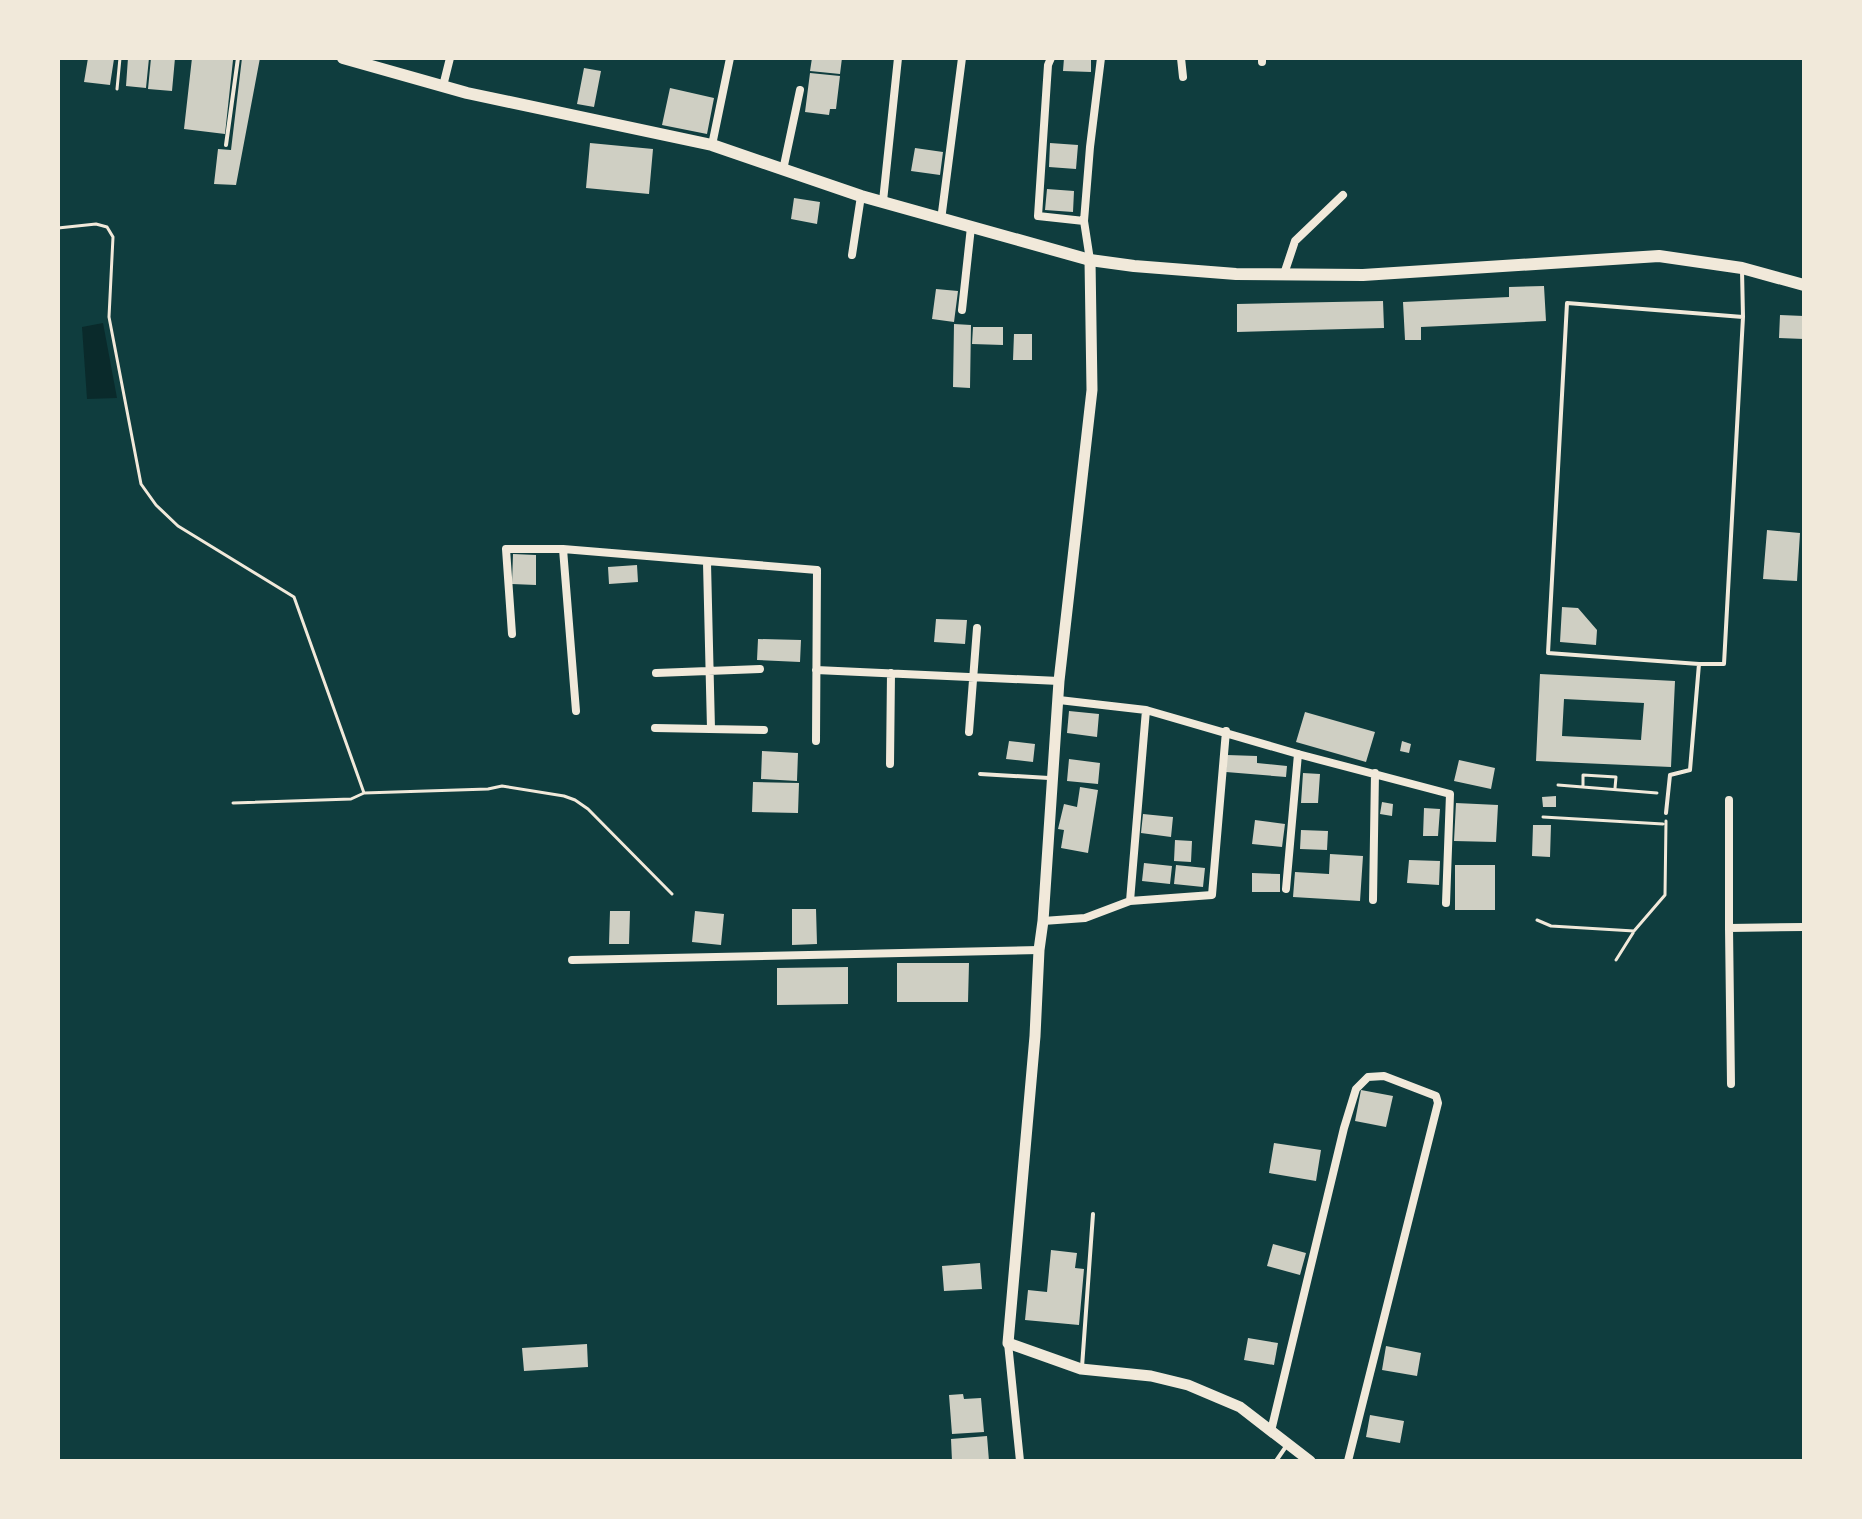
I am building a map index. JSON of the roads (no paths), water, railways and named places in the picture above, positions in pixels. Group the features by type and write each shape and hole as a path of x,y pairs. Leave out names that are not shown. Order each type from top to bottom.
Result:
{"main road":[{"path":"345,58 443,86 712,145 941,221 1060,249 1090,260 1178,269 1363,275 1659,256 1710,261 1804,285"}],"street":[{"path":"443,86 450,58"},
{"path":"712,145 730,58"},
{"path":"883,201 898,58"},
{"path":"941,221 962,58"},
{"path":"1051,58 1048,65 1038,216 1084,221"},
{"path":"1020,1461 1008,1343 1015,1233 1035,1036 1059,681 1092,390 1090,260 1084,221 1101,58"},
{"path":"1181,58 1183,77"},
{"path":"783,170 800,90"},
{"path":"1284,274 1295,241 1343,195"},
{"path":"852,255 861,196"},
{"path":"962,310 971,227"},
{"path":"512,634 506,549 563,549 817,570 816,741"},
{"path":"563,549 576,711"},
{"path":"707,563 711,729"},
{"path":"969,732 977,628"},
{"path":"656,673 760,669"},
{"path":"816,670 1059,681"},
{"path":"890,764 891,673"},
{"path":"1059,700 1146,710 1450,794 1446,903"},
{"path":"1130,901 1146,710"},
{"path":"655,728 764,730"},
{"path":"1043,921 1085,918 1130,901 1212,895 1226,731"},
{"path":"1286,889 1298,754"},
{"path":"1373,900 1375,773"},
{"path":"1729,800 1731,1084"},
{"path":"1729,928 1804,927"},
{"path":"572,960 1039,950"},
{"path":"1271,1431 1340,1143 1356,1089 1368,1077 1384,1076 1436,1096 1438,1103 1348,1461"},
{"path":"1008,1343 1081,1369 1151,1376 1188,1385 1240,1407 1310,1461"}],"lane":[{"path":"226,145 238,58"},
{"path":"1742,268 1743,317 1724,664 1548,653 1567,303 1743,317"},
{"path":"1666,813 1670,775 1690,770 1699,664"},
{"path":"980,774 1053,778"},
{"path":"1081,1369 1093,1214"},
{"path":"1276,1461 1287,1445"}],"water":[{"path":"103,323 117,398 87,399 82,327"}]}
